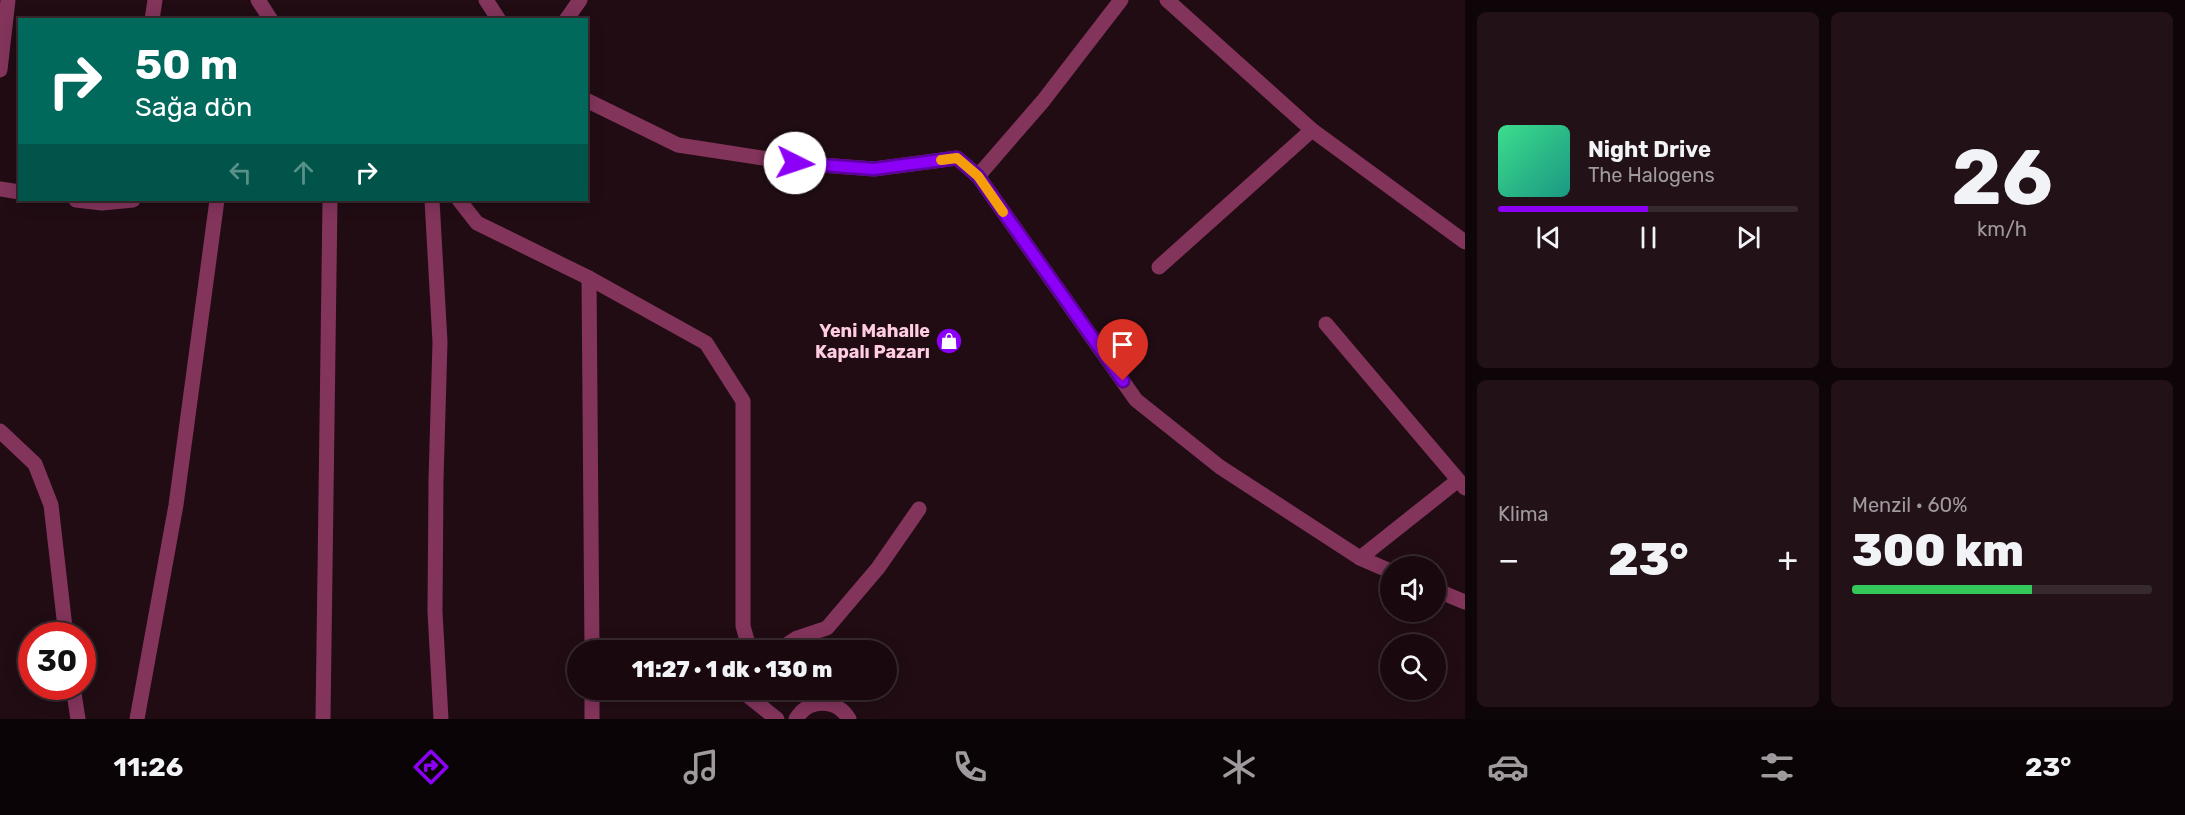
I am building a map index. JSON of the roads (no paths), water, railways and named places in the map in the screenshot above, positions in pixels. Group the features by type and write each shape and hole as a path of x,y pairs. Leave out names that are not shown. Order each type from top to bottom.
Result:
{"street":[{"path":"0,70 2,35 8,0"},
{"path":"152,18 155,0"},
{"path":"258,0 270,18"},
{"path":"486,0 498,18"},
{"path":"567,18 580,0"},
{"path":"978,176 1042,102 1121,0"},
{"path":"1167,0 1312,130 1465,242"},
{"path":"588,101 678,146 795,163 874,169 957,158 978,176 1136,400 1220,467 1360,558 1380,567"},
{"path":"1159,267 1312,130"},
{"path":"0,189 18,192"},
{"path":"85,201 102,203 123,201"},
{"path":"137,719 176,505 217,201"},
{"path":"323,719 330,201"},
{"path":"432,201 440,342 435,612 441,719"},
{"path":"460,201 477,223 589,278 706,343 743,401 743,626 747,640"},
{"path":"589,278 592,640"},
{"path":"1326,324 1461,484 1360,558"},
{"path":"0,431 35,464 51,505 64,622"},
{"path":"794,640 827,628 878,568 919,509"},
{"path":"1446,594 1465,602"},
{"path":"75,700 78,719"},
{"path":"592,700 592,719"},
{"path":"753,700 777,719"},
{"path":"796,719 805,708 823,702 855,719"}],"place":[{"name":"Yeni Mahalle Kapalı Pazarı","path":"949,341"}]}
